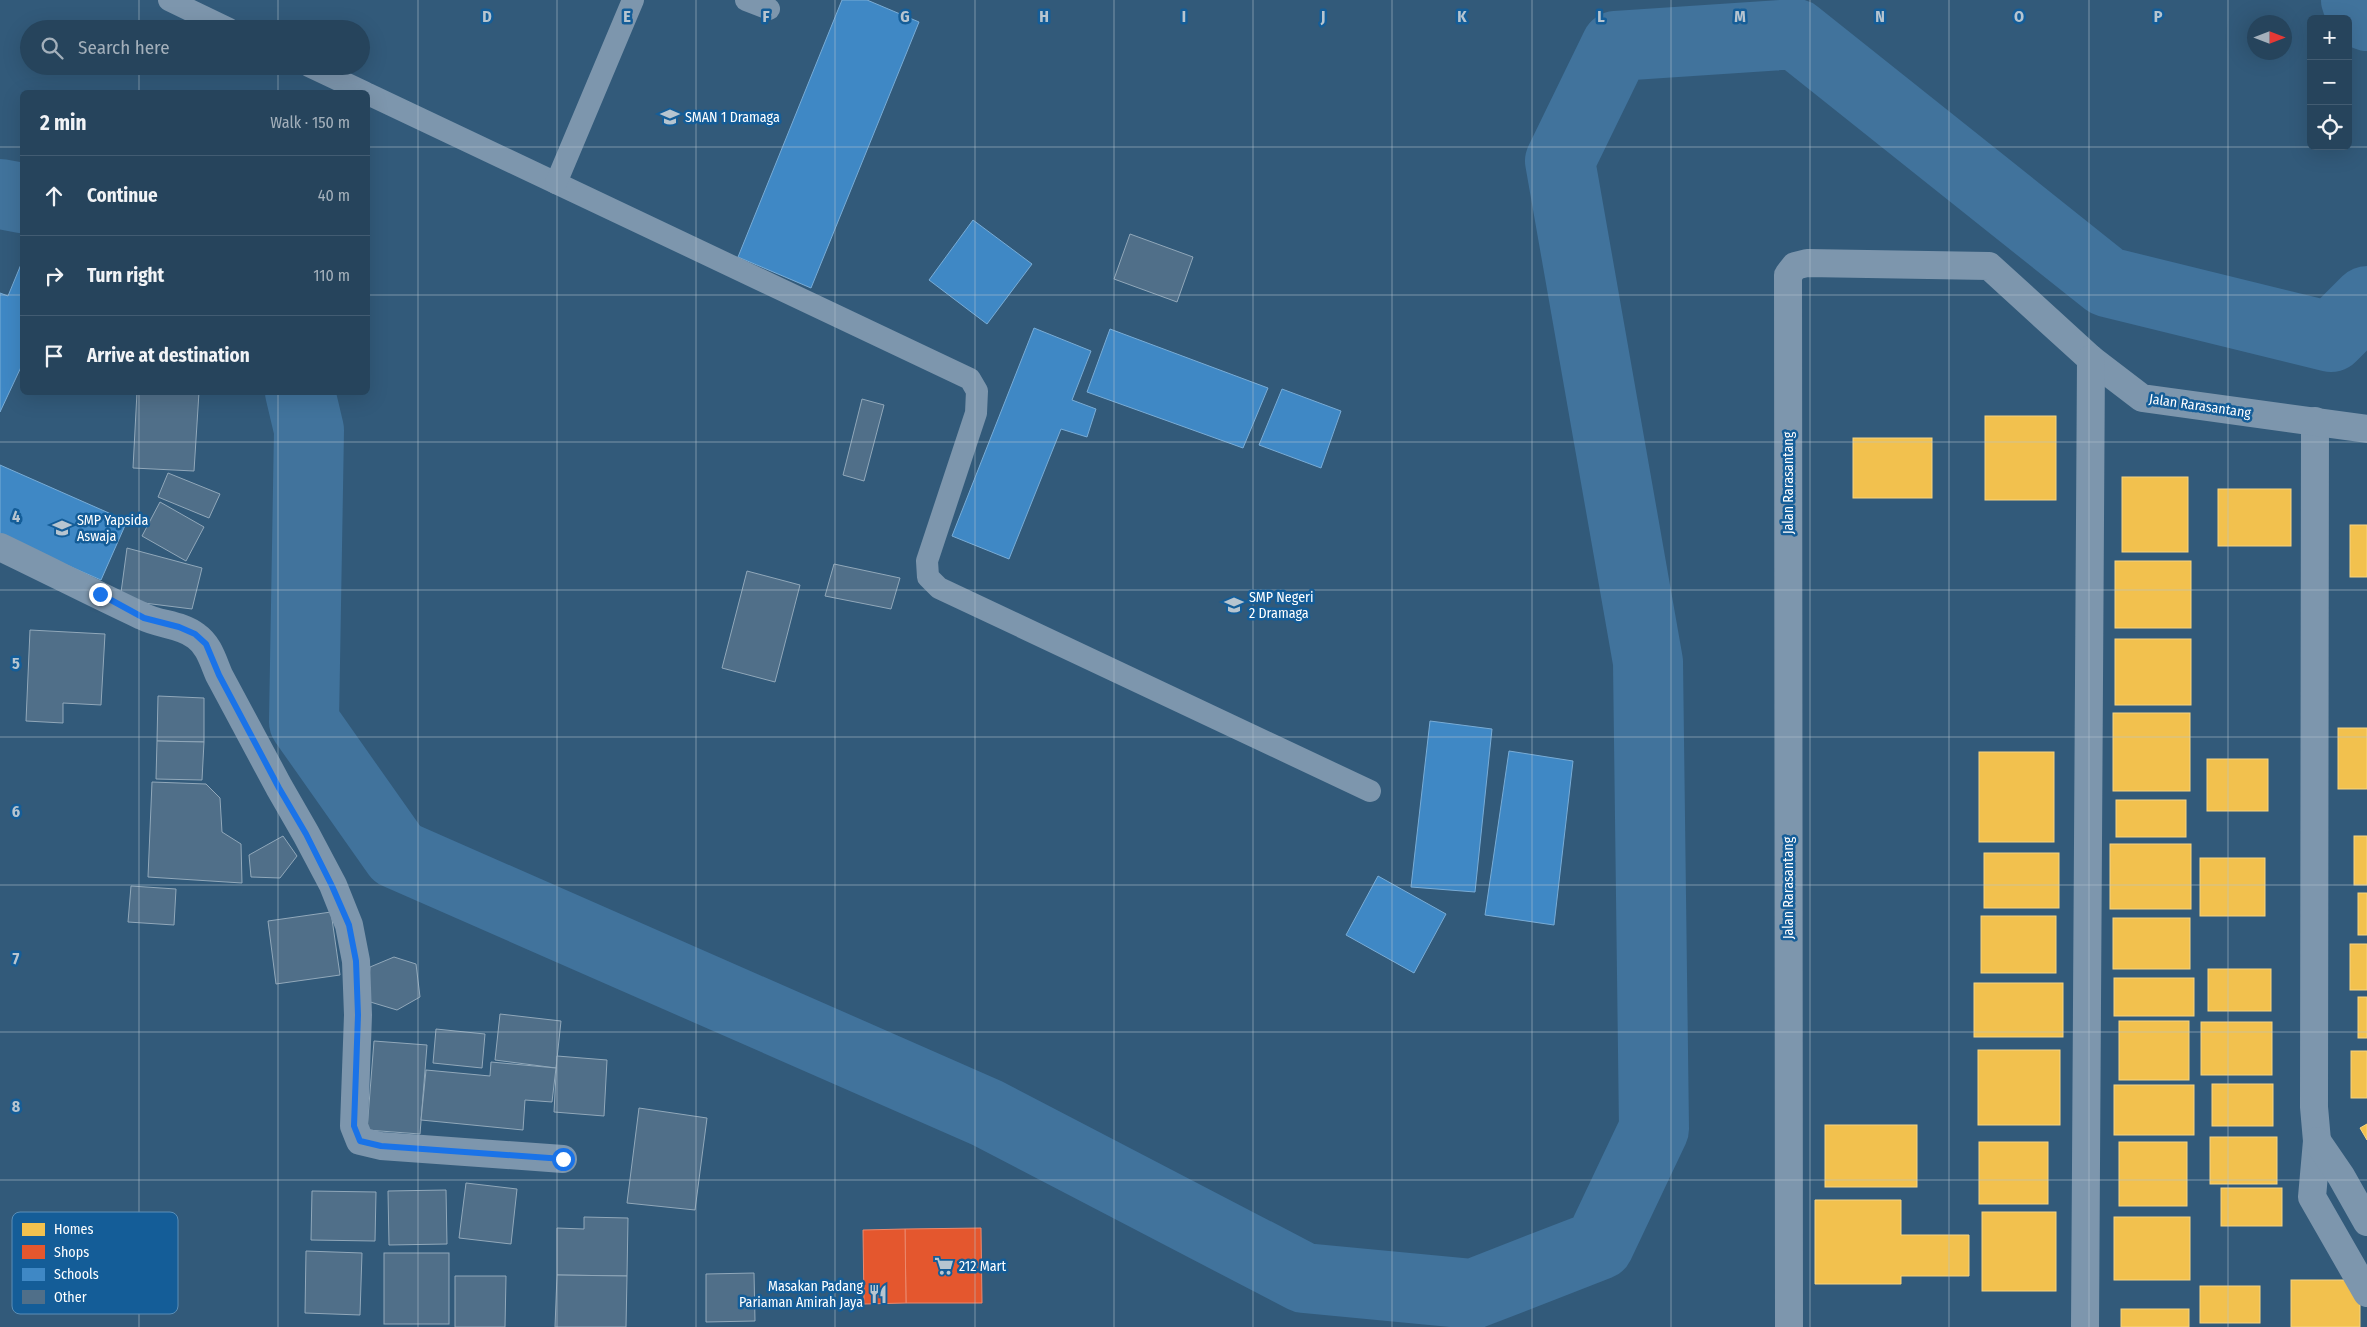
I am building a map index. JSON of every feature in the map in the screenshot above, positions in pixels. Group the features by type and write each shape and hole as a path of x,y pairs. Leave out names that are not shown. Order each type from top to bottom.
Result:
{"street":[{"name":"Jalan Rarasantang","path":"1788,1327 1788,275 1795,266 1806,262 1989,266 2091,359 2142,398 2367,428"},
{"path":"2085,1327 2091,359"},
{"path":"2315,422 2314,1107 2317,1141 2312,1197 2367,1292"},
{"path":"0,548 100,594 144,618 179,627 195,634 206,644 228,692 324,868 349,925 356,961 358,1015 354,1126 360,1141 381,1146 563,1159"},
{"path":"2317,1141 2341,1176 2367,1222"}],"lane":[{"path":"168,0 210,20"},
{"path":"556,183 633,0"},
{"path":"746,0 769,9"},
{"path":"328,75 360,90"},
{"path":"370,95 970,378 977,391 976,412 927,561 928,577 940,588 1370,791"}],"building: Homes":[{"path":"1985,416 2056,416 2056,500 1985,500"},
{"path":"1853,438 1932,438 1932,498 1853,498"},
{"path":"2122,477 2188,477 2188,552 2122,552"},
{"path":"2218,489 2291,489 2291,546 2218,546"},
{"path":"2350,525 2367,525 2367,577 2350,577"},
{"path":"2115,561 2191,561 2191,628 2115,628"},
{"path":"2115,639 2191,639 2191,705 2115,705"},
{"path":"2113,713 2190,713 2190,791 2113,791"},
{"path":"2338,728 2367,728 2367,789 2338,789"},
{"path":"1979,752 2054,752 2054,842 1979,842"},
{"path":"2207,759 2268,759 2268,811 2207,811"},
{"path":"2116,800 2186,800 2186,837 2116,837"},
{"path":"2354,836 2367,836 2367,885 2354,885"},
{"path":"2110,844 2191,844 2191,909 2110,909"},
{"path":"1984,853 2059,853 2059,908 1984,908"},
{"path":"2200,858 2265,858 2265,916 2200,916"},
{"path":"2358,893 2367,893 2367,935 2358,935"},
{"path":"1981,916 2056,916 2056,973 1981,973"},
{"path":"2113,918 2190,918 2190,969 2113,969"},
{"path":"2350,944 2367,944 2367,990 2350,990"},
{"path":"2208,969 2271,969 2271,1011 2208,1011"},
{"path":"2114,978 2194,978 2194,1016 2114,1016"},
{"path":"1974,983 2063,983 2063,1037 1974,1037"},
{"path":"2358,997 2367,997 2367,1038 2358,1038"},
{"path":"2119,1021 2189,1021 2189,1080 2119,1080"},
{"path":"2201,1022 2272,1022 2272,1075 2201,1075"},
{"path":"1978,1050 2060,1050 2060,1125 1978,1125"},
{"path":"2351,1051 2367,1051 2367,1098 2351,1098"},
{"path":"2212,1084 2273,1084 2273,1126 2212,1126"},
{"path":"2114,1085 2194,1085 2194,1135 2114,1135"},
{"path":"2367,1124 2367,1140 2360,1128"},
{"path":"1825,1125 1917,1125 1917,1187 1825,1187"},
{"path":"2210,1137 2277,1137 2277,1184 2210,1184"},
{"path":"1979,1142 2048,1142 2048,1204 1979,1204"},
{"path":"2119,1142 2187,1142 2187,1206 2119,1206"},
{"path":"2221,1188 2282,1188 2282,1226 2221,1226"},
{"path":"1815,1200 1901,1200 1901,1235 1969,1235 1969,1276 1901,1276 1901,1284 1815,1284"},
{"path":"1982,1212 2056,1212 2056,1291 1982,1291"},
{"path":"2114,1217 2190,1217 2190,1280 2114,1280"},
{"path":"2291,1280 2360,1280 2360,1327 2291,1327"},
{"path":"2200,1286 2260,1286 2260,1323 2200,1323"},
{"path":"2121,1309 2189,1309 2189,1327 2121,1327"}],"building: Shops":[{"name":"212 Mart","path":"981,1228 982,1303 906,1303 905,1229"},
{"path":"905,1229 906,1303 864,1304 863,1230"}],"building: Schools":[{"path":"842,0 867,0 919,22 811,288 738,257"},
{"path":"973,220 1032,264 987,324 929,280"},
{"path":"20,267 20,369 0,412 0,293 8,296"},
{"path":"1034,328 1091,351 1072,400 1096,409 1087,437 1061,429 1009,559 952,536"},
{"path":"1110,329 1268,388 1243,448 1087,392"},
{"path":"1282,389 1341,411 1321,468 1259,445"},
{"name":"SMP Yapsida Aswaja","path":"0,465 127,521 101,580 0,536"},
{"path":"1430,721 1492,729 1475,892 1411,887"},
{"path":"1509,751 1573,761 1554,925 1485,915"},
{"path":"1378,876 1446,914 1414,973 1346,935"}],"building: Other":[{"path":"1130,234 1193,257 1177,302 1114,279"},
{"path":"137,395 199,395 194,471 133,468"},
{"path":"862,399 884,405 864,481 843,475"},
{"path":"168,473 220,494 209,518 158,497"},
{"path":"160,502 204,527 186,561 142,536"},
{"path":"127,548 202,568 192,609 120,600"},
{"path":"834,564 900,578 891,609 825,596"},
{"path":"747,571 800,585 775,682 722,668"},
{"path":"30,630 105,634 101,705 63,703 63,723 26,721"},
{"path":"158,696 204,698 204,742 157,741"},
{"path":"157,741 204,742 202,780 156,779"},
{"path":"152,782 206,784 220,798 222,832 241,844 242,883 148,877"},
{"path":"283,836 297,856 280,878 251,877 249,855"},
{"path":"131,886 176,889 174,925 128,922"},
{"path":"331,912 340,975 276,984 268,921"},
{"path":"394,957 416,964 420,997 397,1010 367,1001 370,967"},
{"path":"500,1014 561,1021 556,1068 495,1060"},
{"path":"436,1029 485,1034 482,1068 433,1063"},
{"path":"374,1041 427,1045 420,1134 367,1130"},
{"path":"557,1056 607,1060 604,1116 554,1112"},
{"path":"491,1062 556,1068 552,1102 525,1100 523,1130 421,1120 426,1070 490,1076"},
{"path":"639,1108 707,1118 695,1210 627,1203"},
{"path":"466,1183 517,1189 511,1244 459,1238"},
{"path":"446,1190 447,1244 389,1245 388,1191"},
{"path":"312,1191 376,1192 375,1241 311,1240"},
{"path":"584,1217 628,1218 627,1276 557,1275 557,1228 584,1229"},
{"path":"306,1251 362,1253 360,1315 305,1313"},
{"path":"384,1253 449,1253 449,1324 384,1324"},
{"path":"754,1273 755,1321 706,1322 706,1274"},
{"path":"557,1275 627,1276 626,1327 555,1327"},
{"path":"455,1276 506,1276 505,1327 455,1327"}],"waterway":[{"path":"2356,0 2367,16"},
{"path":"301,395 309,430 304,722 397,854 987,1113 1304,1278 1473,1294 1599,1245 1654,1129 1648,662 1560,161 1616,46 1796,34 2107,282 2331,337 2367,301"},
{"path":"0,194 20,198"}],"place":[{"name":"SMAN 1 Dramaga","path":"670,117"},
{"name":"SMP Yapsida Aswaja","path":"62,528"},
{"name":"SMP Negeri 2 Dramaga","path":"1234,605"},
{"name":"212 Mart","path":"944,1266"},
{"name":"Masakan Padang Pariaman Amirah Jaya","path":"878,1294"}],"route":[{"path":"100,594 144,618 179,627 195,634 206,644 219,675 279,788 306,834 332,886 349,925 356,961 358,1015 354,1126 360,1141 381,1146 563,1159"}]}
